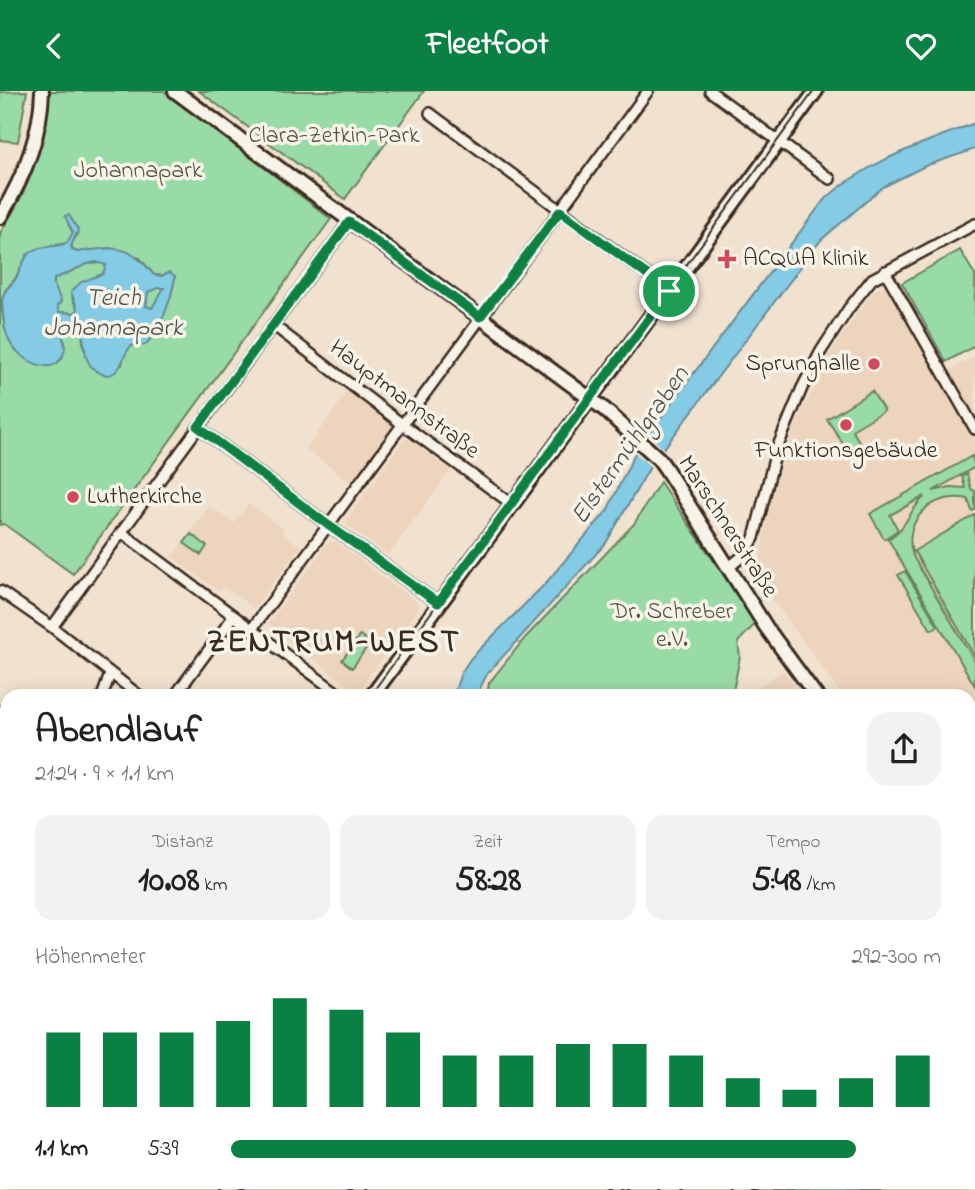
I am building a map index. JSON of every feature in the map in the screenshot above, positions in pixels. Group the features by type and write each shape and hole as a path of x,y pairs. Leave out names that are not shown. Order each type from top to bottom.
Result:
{"main road":[{"path":"0,218 27,166 37,131 42,91"},
{"name":"Marschnerstraße","path":"176,91 349,222 590,398 641,442 659,459 766,627 811,689"},
{"path":"377,689 816,91"}],"street":[{"path":"251,630 648,91"},
{"path":"710,91 831,179"},
{"path":"430,113 669,291"},
{"path":"52,627 349,222"},
{"path":"728,568 744,555 754,538 776,451 802,388 821,351 849,308 872,279 975,224"},
{"path":"885,271 975,429"},
{"name":"Hauptmannstraße","path":"273,325 512,504"},
{"path":"198,427 328,525 438,603"},
{"path":"121,532 332,689"},
{"path":"0,590 130,689"},
{"path":"180,689 233,617"},
{"path":"105,689 110,674"}],"shaded area":[{"path":"887,283 940,376 975,356 975,689 837,689 757,577 768,514 780,468 796,424 828,357 873,292"},
{"path":"348,391 394,424 351,482 306,449"},
{"path":"408,439 451,470 388,555 348,526 346,520 403,441"},
{"path":"249,504 285,530 283,534 301,546 254,608 224,587 219,591 172,557 210,506 234,523"},
{"path":"337,543 419,604 419,609 360,689 354,689 271,628 269,623 327,544"},
{"path":"783,671 797,689 754,689"}],"green space":[{"path":"27,91 18,142 0,140 0,92"},
{"name":"Johannapark","path":"50,91 164,91 331,219 73,574 4,524 0,525 0,233 28,183 40,148","holes":["68,224 78,234 72,243 72,249 77,252 110,248 140,258 154,275 175,276 168,303 156,331 145,345 131,346 124,353 122,365 84,349 82,333 74,325 62,329 61,335 65,342 62,359 50,365 5,329 1,302 27,255 40,248 67,243 73,233"]},
{"name":"Clara-Zetkin-Park","path":"199,91 424,91 345,199"},
{"path":"960,250 975,275 975,346 946,362 902,283"},
{"path":"87,264 106,265 103,274 72,298 78,310 74,313 59,312 57,306 61,301 54,279"},
{"path":"165,288 152,308 146,306 148,291"},
{"name":"Funktionsgebäude","path":"872,391 884,411 852,430 860,443 847,450 827,419"},
{"path":"972,456 975,467 933,491 950,487 965,488 962,476 967,474 971,489 975,491 975,510 972,511 968,499 943,500 932,505 915,521 911,532 911,545 914,558 975,662 975,686 888,539 899,530 925,496 890,515 898,530 884,539 870,514"},
{"name":"Dr. Schreber e.V.","path":"660,482 756,623 738,642 740,657 733,689 488,689 489,683 525,638 634,524"},
{"path":"975,515 975,657 914,551"},
{"path":"191,534 207,546 201,555 184,543"},
{"path":"905,571 938,626 931,630 898,575"},
{"path":"360,635 370,643 352,668 342,660"},
{"path":"880,1189 881,1190 757,1190"}],"water":[{"path":"975,123 975,149 925,166 883,187 821,240 650,467 606,543 487,674 480,689 456,689 461,673 471,658 545,584 607,511 634,455 652,429 824,200 858,174 915,146"},
{"name":"Teich Johannapark","path":"69,215 78,230 71,246 72,250 77,252 120,249 136,257 154,275 162,276 169,272 175,276 161,322 151,339 145,345 131,346 119,368 110,375 100,373 90,365 81,331 74,325 62,329 65,345 63,355 52,366 37,364 15,350 6,333 2,305 5,292 31,252 67,243 73,233 65,216","holes":["96,262 106,265 103,274 81,282 71,292 78,310 74,313 59,312 57,306 61,302 54,279","164,288 152,308 146,306 148,292"]}],"pier":[{"path":"647,433 666,451 652,468 634,452"}],"tram line":[{"path":"375,689 814,91"}],"place":[{"name":"ACQUA Klinik","path":"727,259"},
{"name":"Sprunghalle","path":"874,364"},
{"name":"Funktionsgebäude","path":"846,425"},
{"name":"Lutherkirche","path":"73,497"}],"district":[{"name":"ZENTRUM-WEST","path":"334,643"}],"route":[{"path":"560,211 669,291 438,603 328,525 198,427 349,222 480,317 560,211"}],"water label":[{"name":"Elstermühlgraben","path":"631,446"}]}
